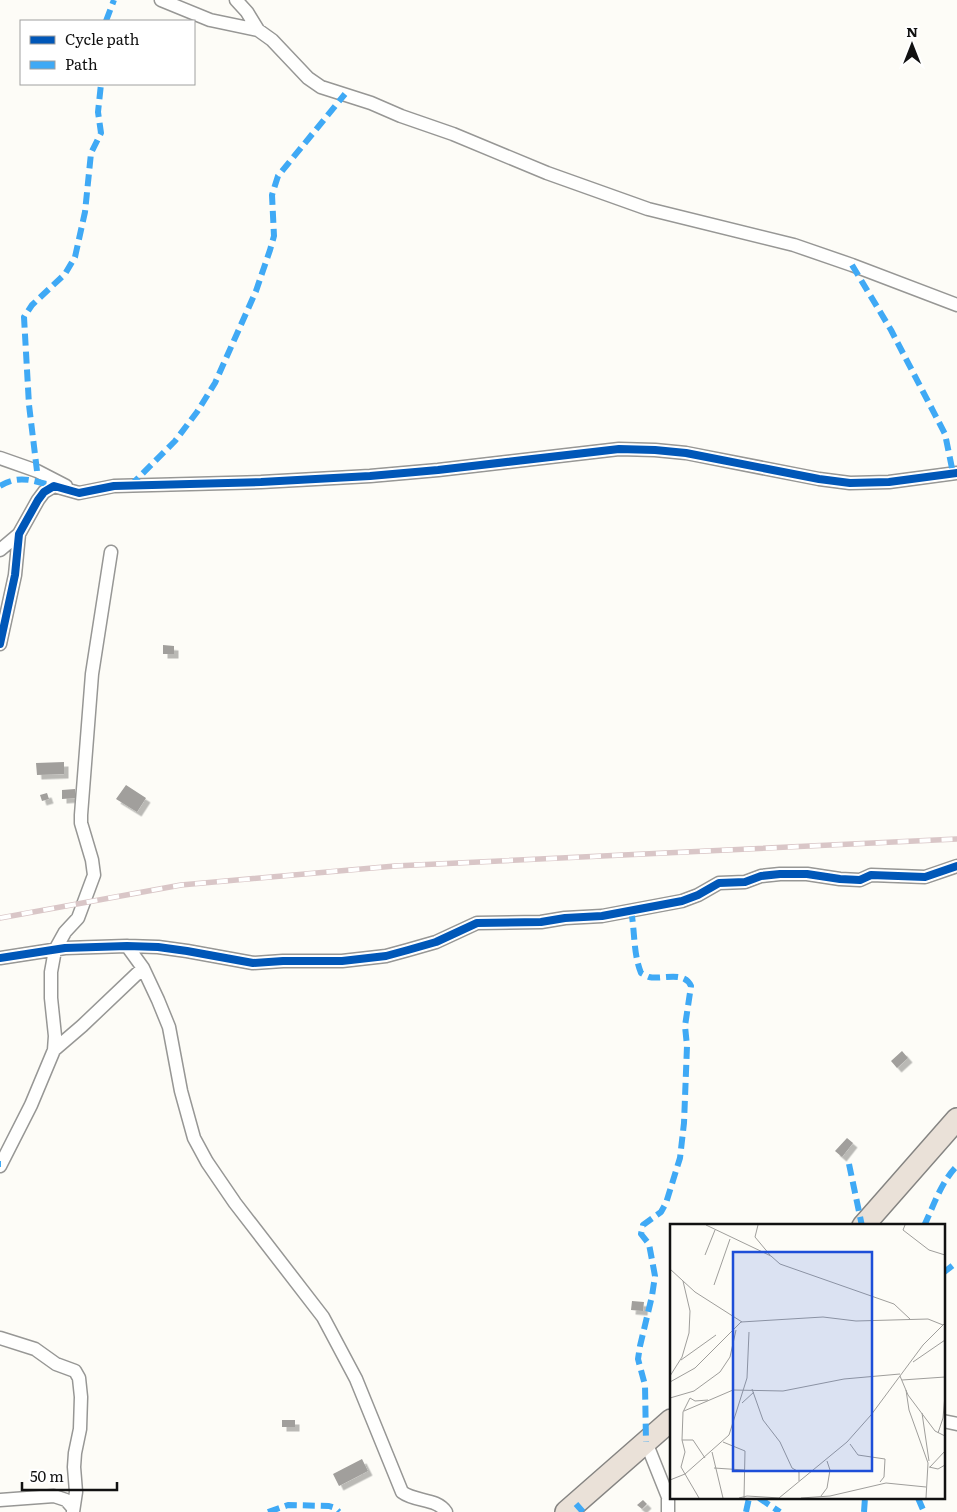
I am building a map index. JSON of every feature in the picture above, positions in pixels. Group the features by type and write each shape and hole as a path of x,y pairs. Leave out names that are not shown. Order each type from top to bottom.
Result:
{"highway":[{"path":"865,1224 957,1119"},
{"path":"566,1512 670,1421"}],"street":[{"path":"161,0 210,20 258,30"},
{"path":"236,0 247,12 258,30 272,40 308,78 322,87 453,134 601,193 648,208 794,246 852,265 957,305"},
{"path":"0,550 19,534 44,492 54,486 79,493 114,486 261,482 370,476 619,449 686,453 819,479 850,482 890,482 957,473"},
{"path":"0,458 37,471 79,493"},
{"path":"0,644 15,575 19,534"},
{"path":"0,1166 27,1114 54,1050 55,1036 51,998 51,972 55,950 66,932 78,918 94,875 92,860 81,823 81,815 92,674 111,552"},
{"path":"0,958 55,950 127,946 187,950 253,963 342,961 386,956 408,950 436,942 477,923 541,922 565,918 602,916 682,901 698,895 719,883 745,882 761,876 807,874 860,880 871,875 925,877 957,866"},
{"path":"127,946 143,968 158,1000 168,1027 181,1091 194,1138 207,1162 235,1203 323,1317 356,1379 402,1492 439,1505 446,1512"},
{"path":"54,1050 143,968"},
{"path":"0,1338 35,1349 56,1364 75,1371 79,1378 81,1397 80,1430 74,1452 76,1492 73,1510"},
{"path":"944,1421 957,1424"},
{"path":"646,1442 668,1497 668,1512"},
{"path":"0,1500 54,1496 66,1500 73,1510"}],"building":[{"path":"163,645 174,646 174,654 163,654"},
{"path":"64,762 64,774 37,775 36,763"},
{"path":"126,785 146,798 137,812 116,799"},
{"path":"75,789 76,798 62,799 62,790"},
{"path":"47,793 49,799 42,801 40,795"},
{"path":"902,1051 908,1058 897,1068 891,1061"},
{"path":"847,1138 853,1143 842,1157 835,1151"},
{"path":"632,1301 644,1302 643,1311 631,1310"},
{"path":"282,1420 295,1420 295,1427 282,1427"},
{"path":"362,1459 368,1471 339,1486 333,1474"},
{"path":"643,1500 647,1504 642,1509 637,1505"}],"railway":[{"path":"0,918 181,885 395,866 957,839"}],"marked path":[{"path":"106,20 114,0"},
{"path":"37,471 29,405 24,317 32,305 65,274 75,257 85,212 91,153 101,133 98,112 101,85"},
{"path":"130,486 175,441 197,412 215,383 256,291 270,250 274,236 272,195 278,176 345,94"},
{"path":"852,265 891,330 945,434 953,473"},
{"path":"0,486 20,479 54,486"},
{"path":"631,910 635,950 641,973 654,978 683,978 691,986 685,1026 687,1046 684,1123 680,1158 666,1203 661,1212 643,1225 641,1234 649,1244 655,1276 638,1359 645,1385 646,1442"},
{"path":"849,1164 862,1224"},
{"path":"925,1224 942,1186 957,1166"},
{"path":"944,1272 957,1262"},
{"path":"746,1512 749,1500"},
{"path":"762,1500 780,1512"},
{"path":"864,1512 865,1500"},
{"path":"919,1500 924,1512"},
{"path":"576,1504 583,1512"},
{"path":"268,1512 288,1505 329,1506 339,1512"}],"cycle path":[{"path":"0,644 15,575 19,534 38,500 44,492 54,486 79,493 114,486 261,482 370,476 619,449 686,453 819,479 850,483 889,482 957,473"},
{"path":"0,958 65,948 127,946 158,947 253,963 342,961 386,956 408,950 436,942 477,923 541,922 565,918 602,916 682,901 698,895 719,883 745,882 761,876 807,874 860,880 871,875 925,877 957,866"}]}
